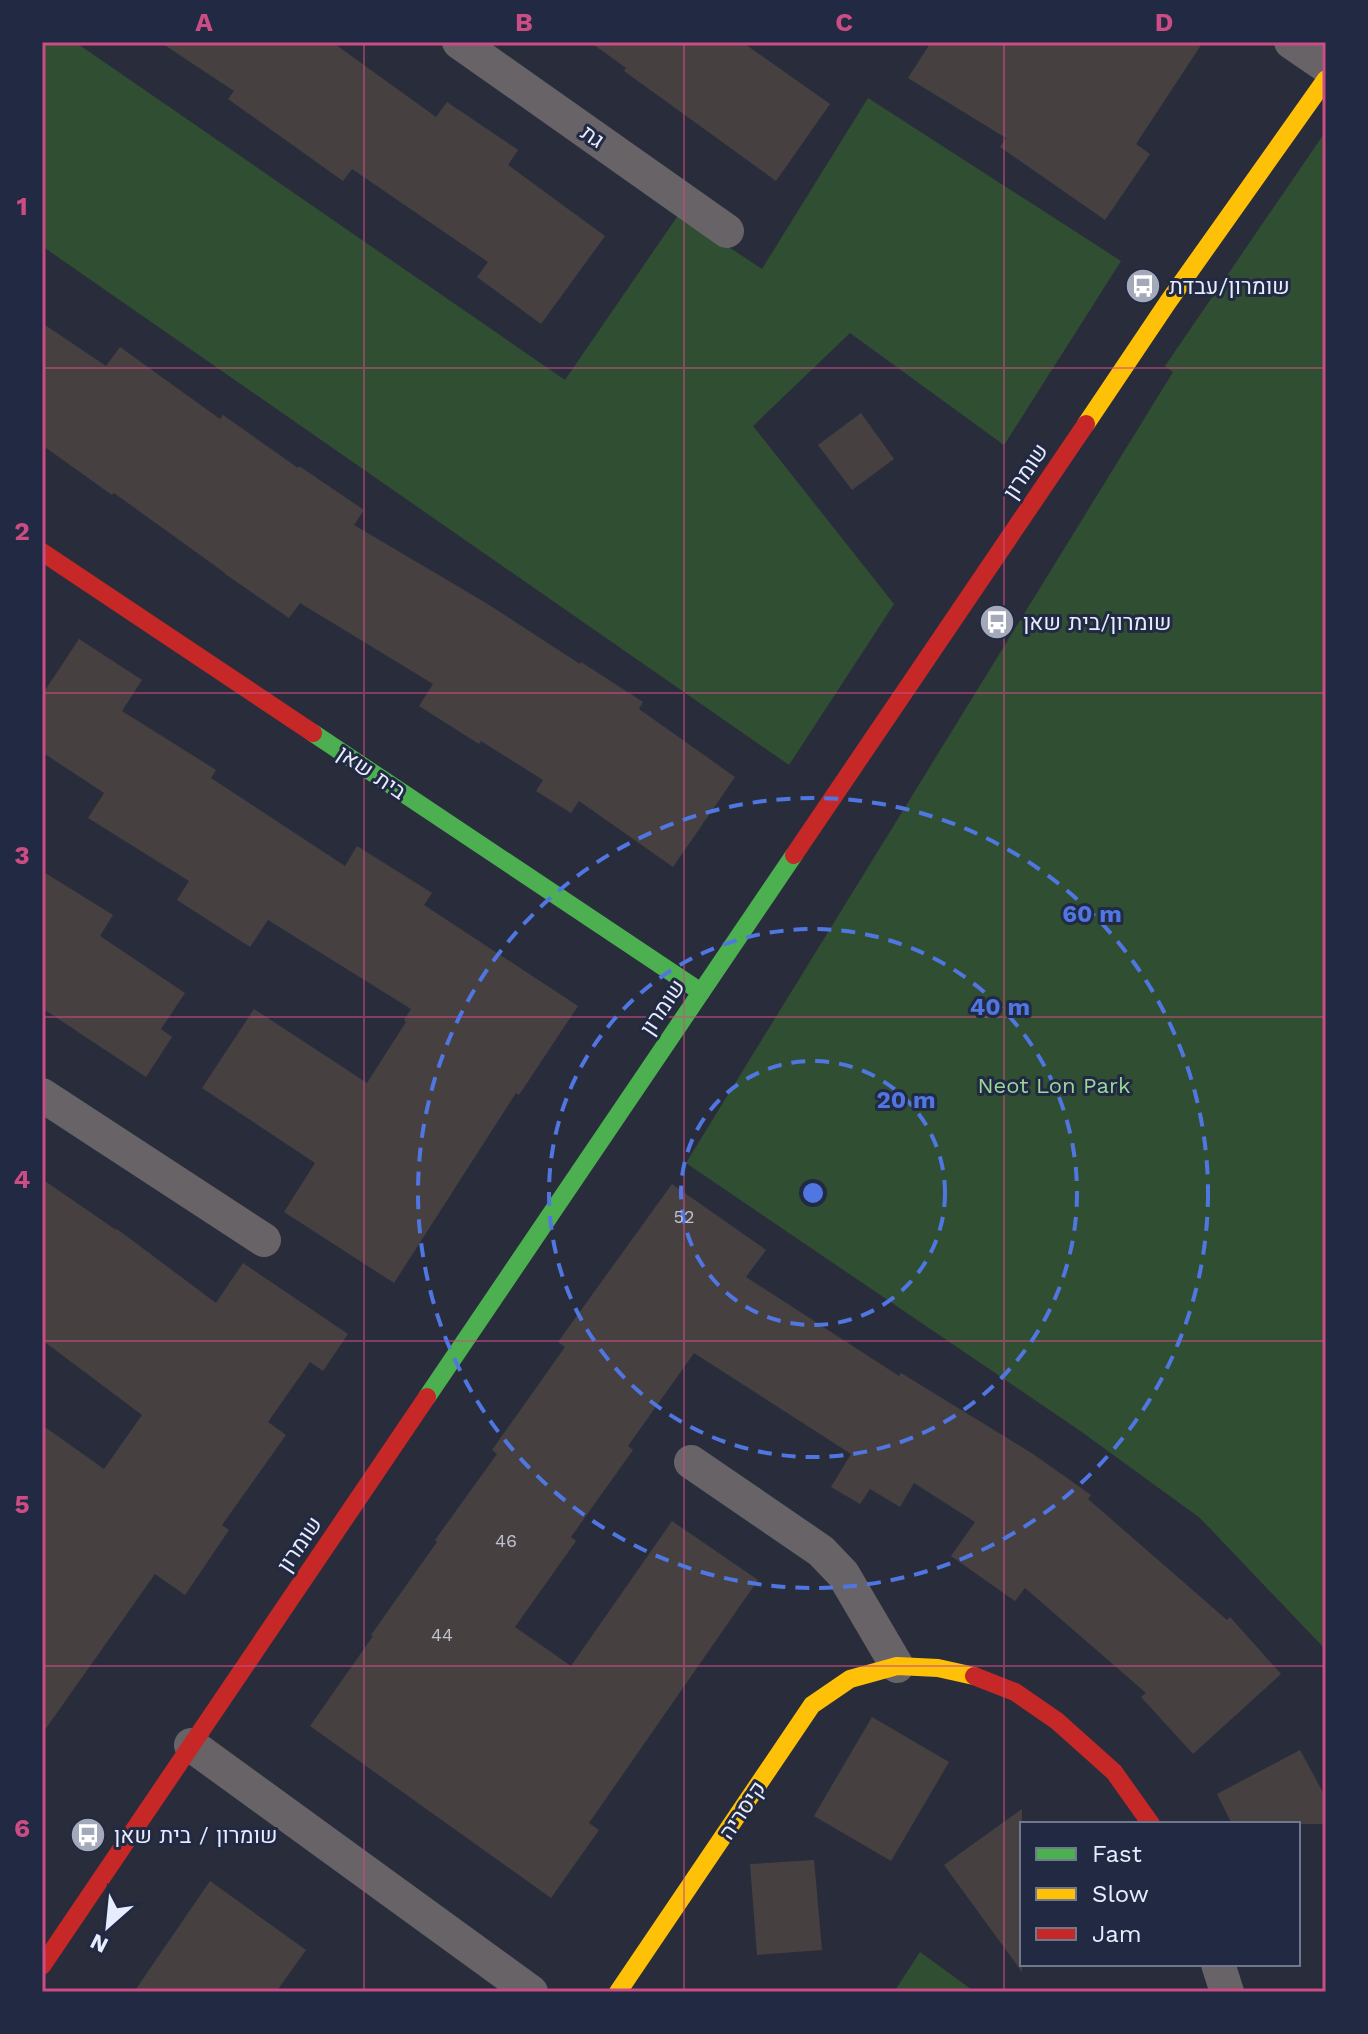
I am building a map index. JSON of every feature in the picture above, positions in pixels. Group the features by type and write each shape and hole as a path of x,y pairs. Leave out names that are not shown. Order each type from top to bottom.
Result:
{"street":[{"name":"גת","path":"459,42 727,231"},
{"path":"1291,42 1326,66"},
{"name":"שומרון","path":"42,1966 1160,314 1326,79"},
{"name":"בית שאן","path":"42,552 701,992"},
{"path":"42,1095 264,1240"},
{"path":"691,1462 821,1551 843,1574 897,1666"},
{"name":"קיסריה","path":"618,1992 812,1705 850,1679 897,1666 938,1668 978,1677 1015,1692 1057,1721 1114,1772 1150,1822"},
{"path":"191,1745 531,1992"},
{"path":"1219,1966 1227,1992"}],"green space":[{"path":"42,42 75,42 565,380 679,214 762,269 868,98 1121,261 1004,445 850,333 753,426 894,604 789,765 42,246"},
{"name":"Neot Lon Park","path":"1326,131 1326,1650 1200,1518 1079,1430 686,1163 1173,372 1165,366"},
{"path":"920,1952 975,1992 894,1992"}],"building":[{"path":"160,42 332,42 436,117 447,102 518,150 508,165 605,236 541,324 477,277 488,262 352,169 343,181 228,99 234,91"},
{"path":"590,42 742,42 830,104 776,181 624,71 626,68"},
{"path":"931,42 1203,42 1136,144 1150,154 1105,220 1000,147 1006,138 908,78"},
{"path":"42,323 106,366 120,347 220,419 223,415 364,510 354,525 486,603 643,702 639,709 735,777 673,867 579,801 571,813 536,791 543,780 419,706 433,684 300,603 289,618 42,445"},
{"path":"861,413 894,459 852,490 818,445"},
{"path":"79,639 142,680 122,711 216,770 211,778 345,866 357,846 432,893 424,905 578,1006 519,1095 516,1093 394,1283 284,1212 315,1163 202,1088 254,1009 367,1083 411,1009 268,920 250,947 177,900 189,881 88,818 104,793 42,752 42,695"},
{"path":"42,871 113,915 100,936 185,993 161,1029 172,1037 146,1077 42,1008"},
{"path":"42,1179 117,1229 216,1303 243,1263 348,1334 323,1371 310,1362 268,1422 286,1435 222,1525 229,1530 185,1595 155,1574 42,1734 42,1425 104,1469 142,1415 42,1340"},
{"path":"672,1184 766,1250 746,1277 899,1376 901,1373 1033,1454 1091,1495 1088,1499 1227,1620 1230,1617 1281,1674 1193,1754 1141,1697 1146,1693 1025,1588 1015,1601 951,1556 975,1522 914,1483 900,1507 870,1489 860,1504 831,1487 851,1454 694,1353 628,1446 633,1450 571,1537 576,1541 515,1627 571,1666 672,1521 758,1580 589,1823 599,1830 551,1898 310,1726 497,1454 492,1450 565,1347 558,1342"},
{"path":"872,1717 949,1762 891,1861 814,1816"},
{"path":"1300,1750 1326,1798 1326,1824 1231,1822 1217,1794"},
{"path":"1022,1809 1022,1972 944,1865"},
{"path":"814,1860 822,1950 757,1955 750,1864"},
{"path":"210,1881 306,1950 276,1992 134,1992"}],"traffic: fast":[{"path":"313,733 701,992"},
{"path":"427,1397 794,855"}],"traffic: slow":[{"path":"1086,424 1326,79"},
{"path":"618,1992 812,1705 850,1679 897,1666 938,1668 974,1676"}],"traffic: jam":[{"path":"794,855 1086,424"},
{"path":"42,552 313,733"},
{"path":"42,1966 427,1397"},
{"path":"974,1676 1015,1692 1057,1721 1114,1772 1150,1822"}],"place":[{"name":"שומרון/עבדת","path":"1143,286"},
{"name":"שומרון/בית שאן","path":"997,622"},
{"name":"שומרון / בית שאן","path":"88,1835"}]}
